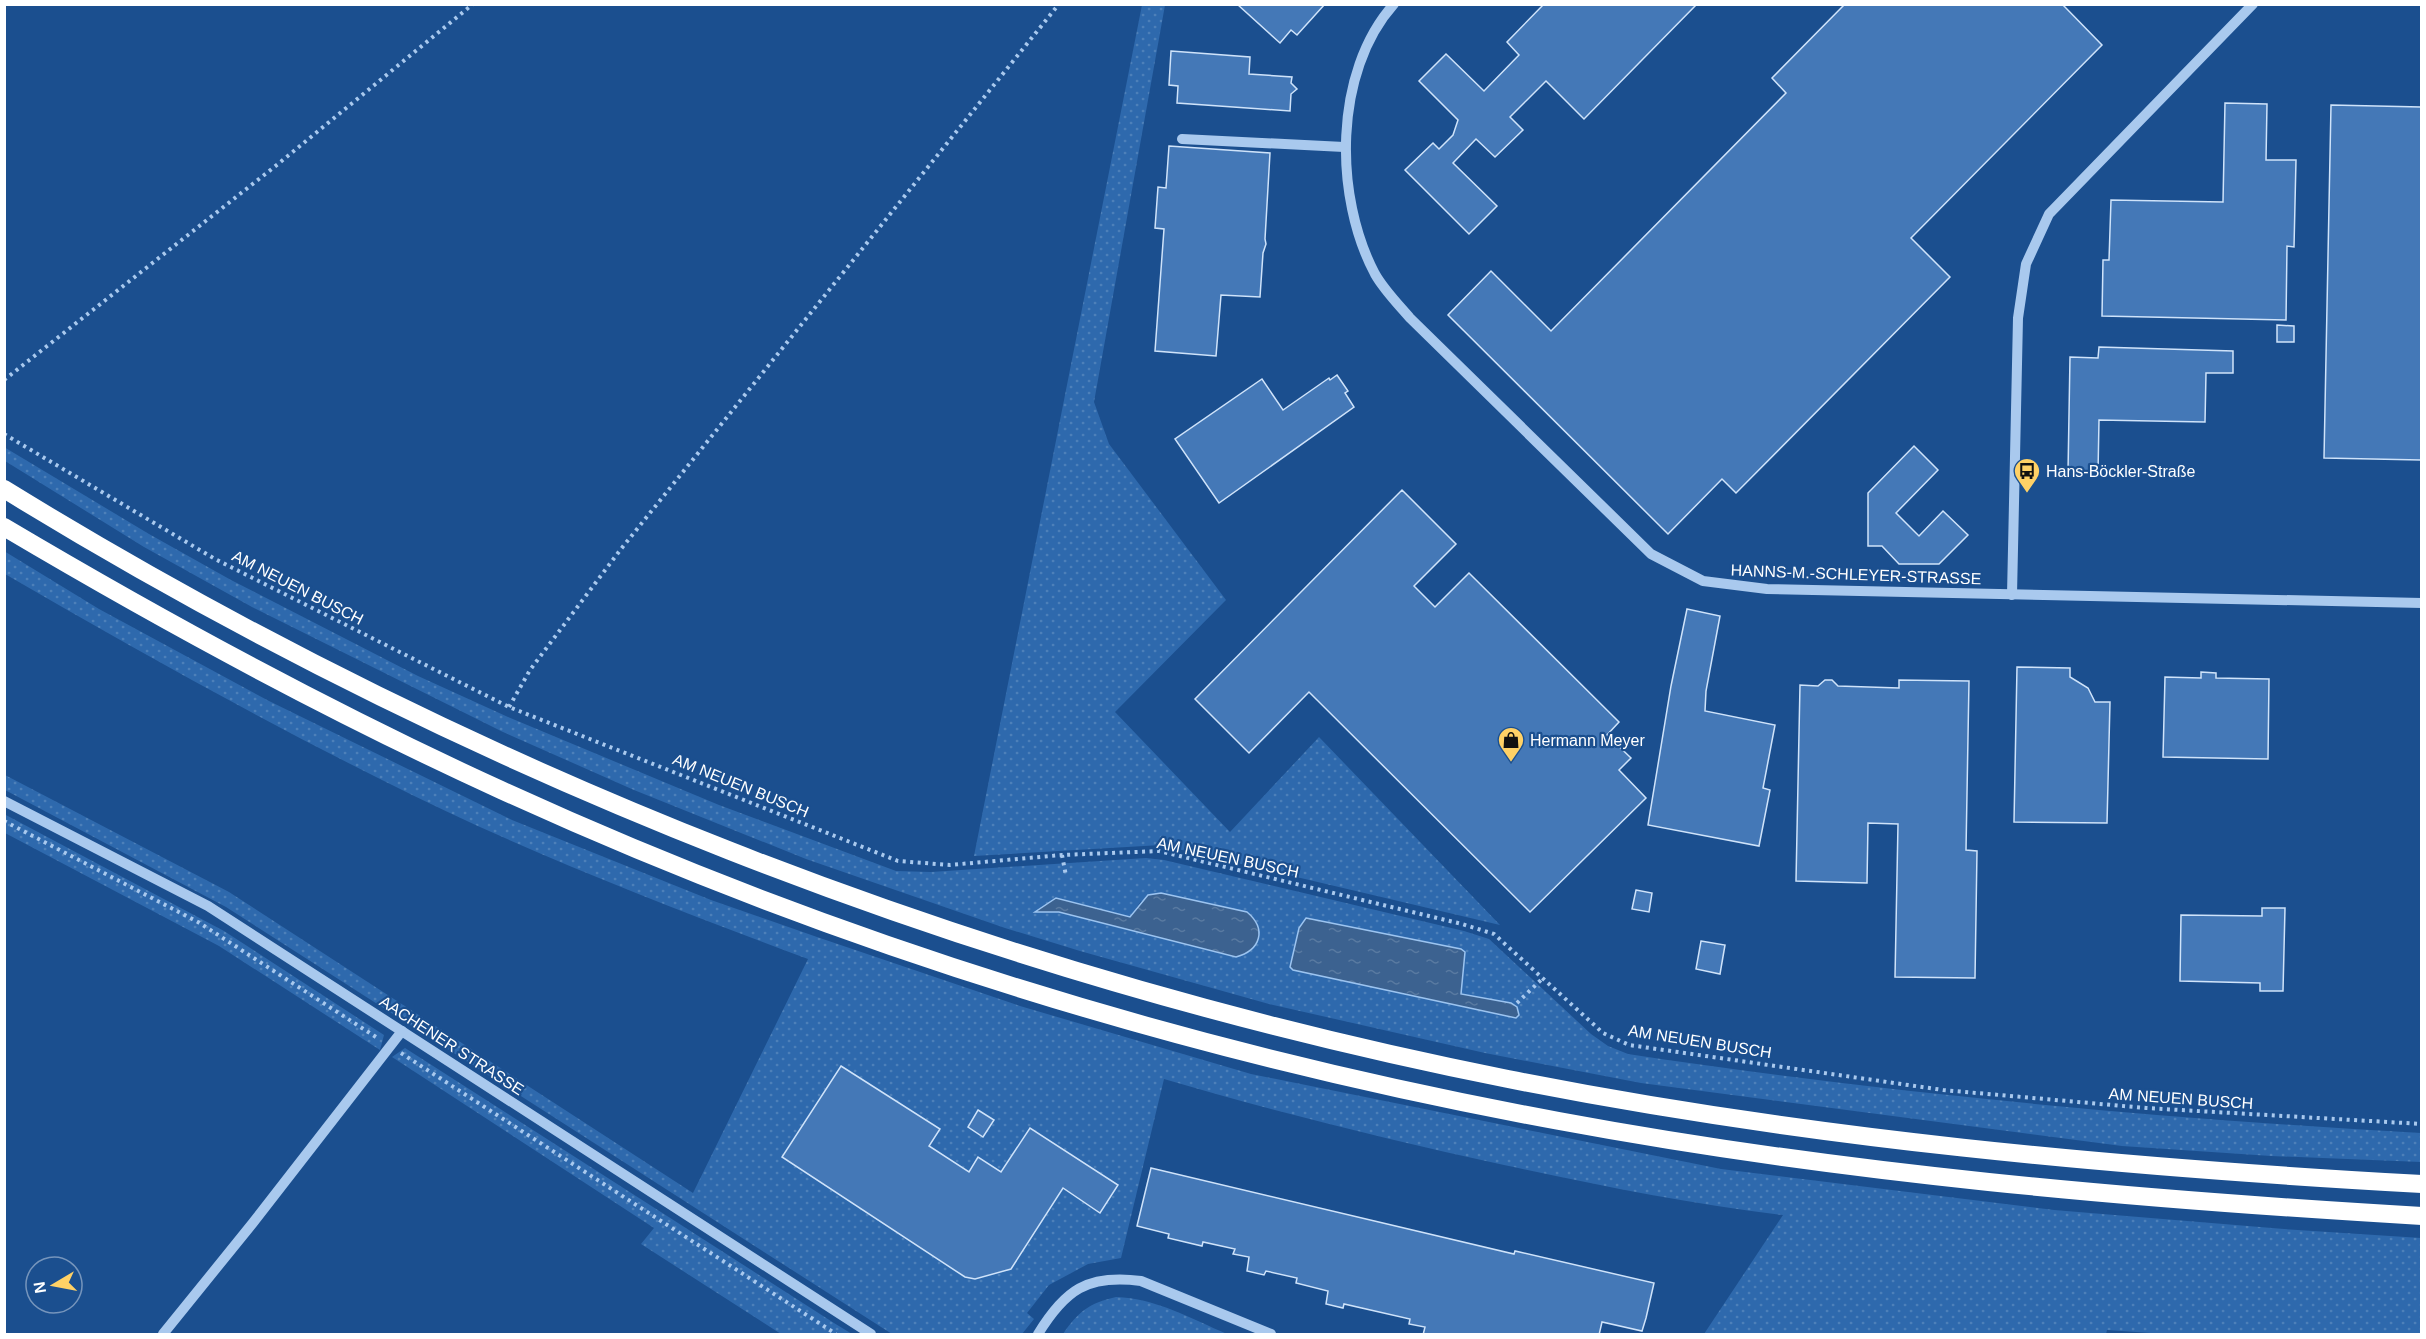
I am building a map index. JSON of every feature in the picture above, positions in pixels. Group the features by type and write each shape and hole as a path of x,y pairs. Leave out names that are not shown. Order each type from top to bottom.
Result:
{"highway":[{"path":"4,489 101,548 272,642 417,715 536,770 678,831 828,889 982,942 1123,985 1254,1022 1508,1079 1710,1114 1888,1139 2018,1154 2243,1173 2421,1184"},
{"path":"4,527 107,588 239,661 366,726 505,792 660,859 818,920 991,979 1104,1013 1240,1051 1388,1086 1555,1121 1705,1146 1888,1172 2015,1186 2166,1200 2421,1216"}],"street":[{"name":"HANNS-M.-SCHLEYER-STRASSE","path":"1394,4 1380,19 1356,73 1344,147 1354,224 1376,275 1410,318 1650,554 1703,581 1767,589 2421,603"},
{"path":"2012,595 2018,318 2026,264 2049,214 2253,4"},
{"path":"1182,139 1344,147"},
{"name":"AACHENER STRASSE","path":"4,801 207,906 871,1335"},
{"path":"163,1335 402,1031"},
{"path":"1038,1335 1054,1308 1068,1295 1083,1286 1119,1278 1141,1281 1271,1335"}],"path":[{"path":"4,380 287,157 473,4"},
{"path":"509,707 530,670 621,549 1059,4"},
{"name":"AM NEUEN BUSCH","path":"4,434 215,559 509,707 898,861 950,865 1062,855 1159,851 1462,924 1494,934 1603,1033 1629,1045 1943,1090 2146,1108 2421,1124"},
{"path":"4,821 198,922 836,1335"},
{"path":"1062,855 1066,876"},
{"path":"1517,1003 1544,978"}],"shaded area":[{"path":"1142,5 1165,5 1094,402 1109,444 1226,600 1115,712 1230,832 1319,737 1500,925 1161,845 974,856"},
{"path":"4,447 231,580 418,676 508,717 719,805 896,871 931,872 1146,858 1164,860 1464,931 1489,939 1591,1034 1608,1046 1628,1054 1826,1081 2024,1103 2222,1120 2421,1133 2421,1162 2271,1156 2122,1146 1641,1083 1485,1053 1269,1004 1080,951 1005,928 806,859 634,790 503,732 252,607 144,547 5,461","holes":["1056,898 1130,917 1141,901 1236,957 1059,912"]},
{"path":"4,551 99,609 269,701 512,820 711,900 1020,1006 1251,1074 1721,1169 2054,1210 2421,1238 2421,1334 2165,1334 2107,1330 2106,1334 1704,1334 1783,1215 1678,1200 1504,1165 1333,1125 1164,1079 1121,1258 1088,1264 1049,1285 1027,1313 1034,1319 1022,1334 892,1334 226,907 5,790 5,775 229,892 693,1193 808,959 539,853 434,806 334,756 98,628 5,574"},
{"path":"4,814 224,931 384,1035 380,1050 219,946 5,833"},
{"path":"405,1048 852,1334 781,1334 641,1244 654,1228 392,1057"},
{"path":"1116,1297 1159,1305 1227,1334 1063,1334 1085,1310 1098,1302"}],"water":[{"path":"1161,893 1247,912 1257,925 1259,932 1256,944 1244,954 1236,957 1059,912 1035,912 1056,898 1130,917 1148,895"},
{"path":"1306,918 1461,949 1465,952 1461,994 1511,1003 1517,1007 1519,1015 1516,1018 1293,970 1290,967 1299,928"}],"building":[{"path":"1237,4 1325,4 1297,35 1291,30 1280,43"},
{"path":"1544,4 1697,4 1584,119 1546,81 1510,117 1523,130 1495,157 1476,139 1453,163 1497,206 1469,234 1405,170 1433,143 1439,149 1453,135 1458,120 1419,81 1446,54 1484,91 1519,55 1507,42"},
{"path":"1845,4 2062,4 2102,45 1911,238 1950,277 1736,493 1722,479 1668,534 1448,315 1491,271 1551,331 1786,93 1772,78"},
{"path":"1171,51 1250,57 1249,74 1292,77 1291,83 1297,89 1291,94 1290,111 1177,103 1178,86 1169,85"},
{"path":"2225,103 2267,104 2266,160 2296,160 2294,247 2287,246 2286,320 2102,316 2103,260 2109,260 2111,200 2223,202"},
{"path":"2331,105 2421,107 2421,460 2324,458"},
{"path":"1169,146 1270,153 1266,244 1263,253 1260,297 1221,295 1216,356 1155,351 1164,229 1155,228 1158,187 1166,188"},
{"path":"2277,325 2294,326 2294,342 2277,342"},
{"path":"2099,347 2233,351 2233,373 2206,373 2205,422 2099,420 2098,473 2068,472 2070,357 2098,358"},
{"path":"1337,375 1348,391 1345,393 1354,407 1219,503 1175,439 1262,379 1283,410 1329,378 1330,380"},
{"path":"1914,446 1938,470 1896,513 1919,536 1943,511 1968,535 1939,564 1899,564 1882,546 1868,546 1868,493"},
{"path":"1402,490 1456,544 1414,586 1435,607 1469,573 1619,722 1607,735 1631,758 1619,770 1646,798 1530,912 1309,692 1249,753 1195,699"},
{"path":"1687,609 1720,616 1706,691 1705,711 1775,725 1763,788 1770,790 1759,846 1648,825 1671,686"},
{"path":"2017,667 2070,668 2070,677 2088,688 2095,702 2110,702 2107,823 2014,822"},
{"path":"2201,672 2216,673 2216,678 2269,679 2268,759 2163,757 2165,677 2201,678"},
{"path":"1825,680 1832,680 1838,686 1899,688 1899,680 1969,681 1966,850 1977,851 1975,978 1895,977 1898,824 1868,823 1867,883 1796,881 1800,685 1818,686"},
{"path":"1636,890 1652,893 1649,912 1632,909"},
{"path":"2262,908 2285,908 2283,991 2260,991 2260,983 2180,981 2181,915 2262,916"},
{"path":"1701,941 1725,945 1720,974 1696,969"},
{"path":"841,1066 940,1129 929,1146 969,1172 978,1157 1001,1172 1030,1128 1118,1185 1100,1213 1063,1188 1011,1269 975,1279 965,1277 782,1157"},
{"path":"978,1110 994,1120 983,1137 968,1127"},
{"path":"1151,1168 1514,1254 1515,1251 1654,1283 1642,1331 1602,1322 1599,1335 1423,1335 1425,1327 1409,1324 1410,1319 1344,1304 1343,1308 1326,1304 1328,1291 1296,1283 1297,1278 1266,1271 1264,1275 1247,1271 1249,1257 1233,1254 1235,1249 1203,1242 1202,1246 1168,1238 1169,1234 1137,1226"}],"place":[{"name":"Hans-Böckler-Straße","path":"2027,494"},
{"name":"Hermann Meyer","path":"1511,763"}]}
